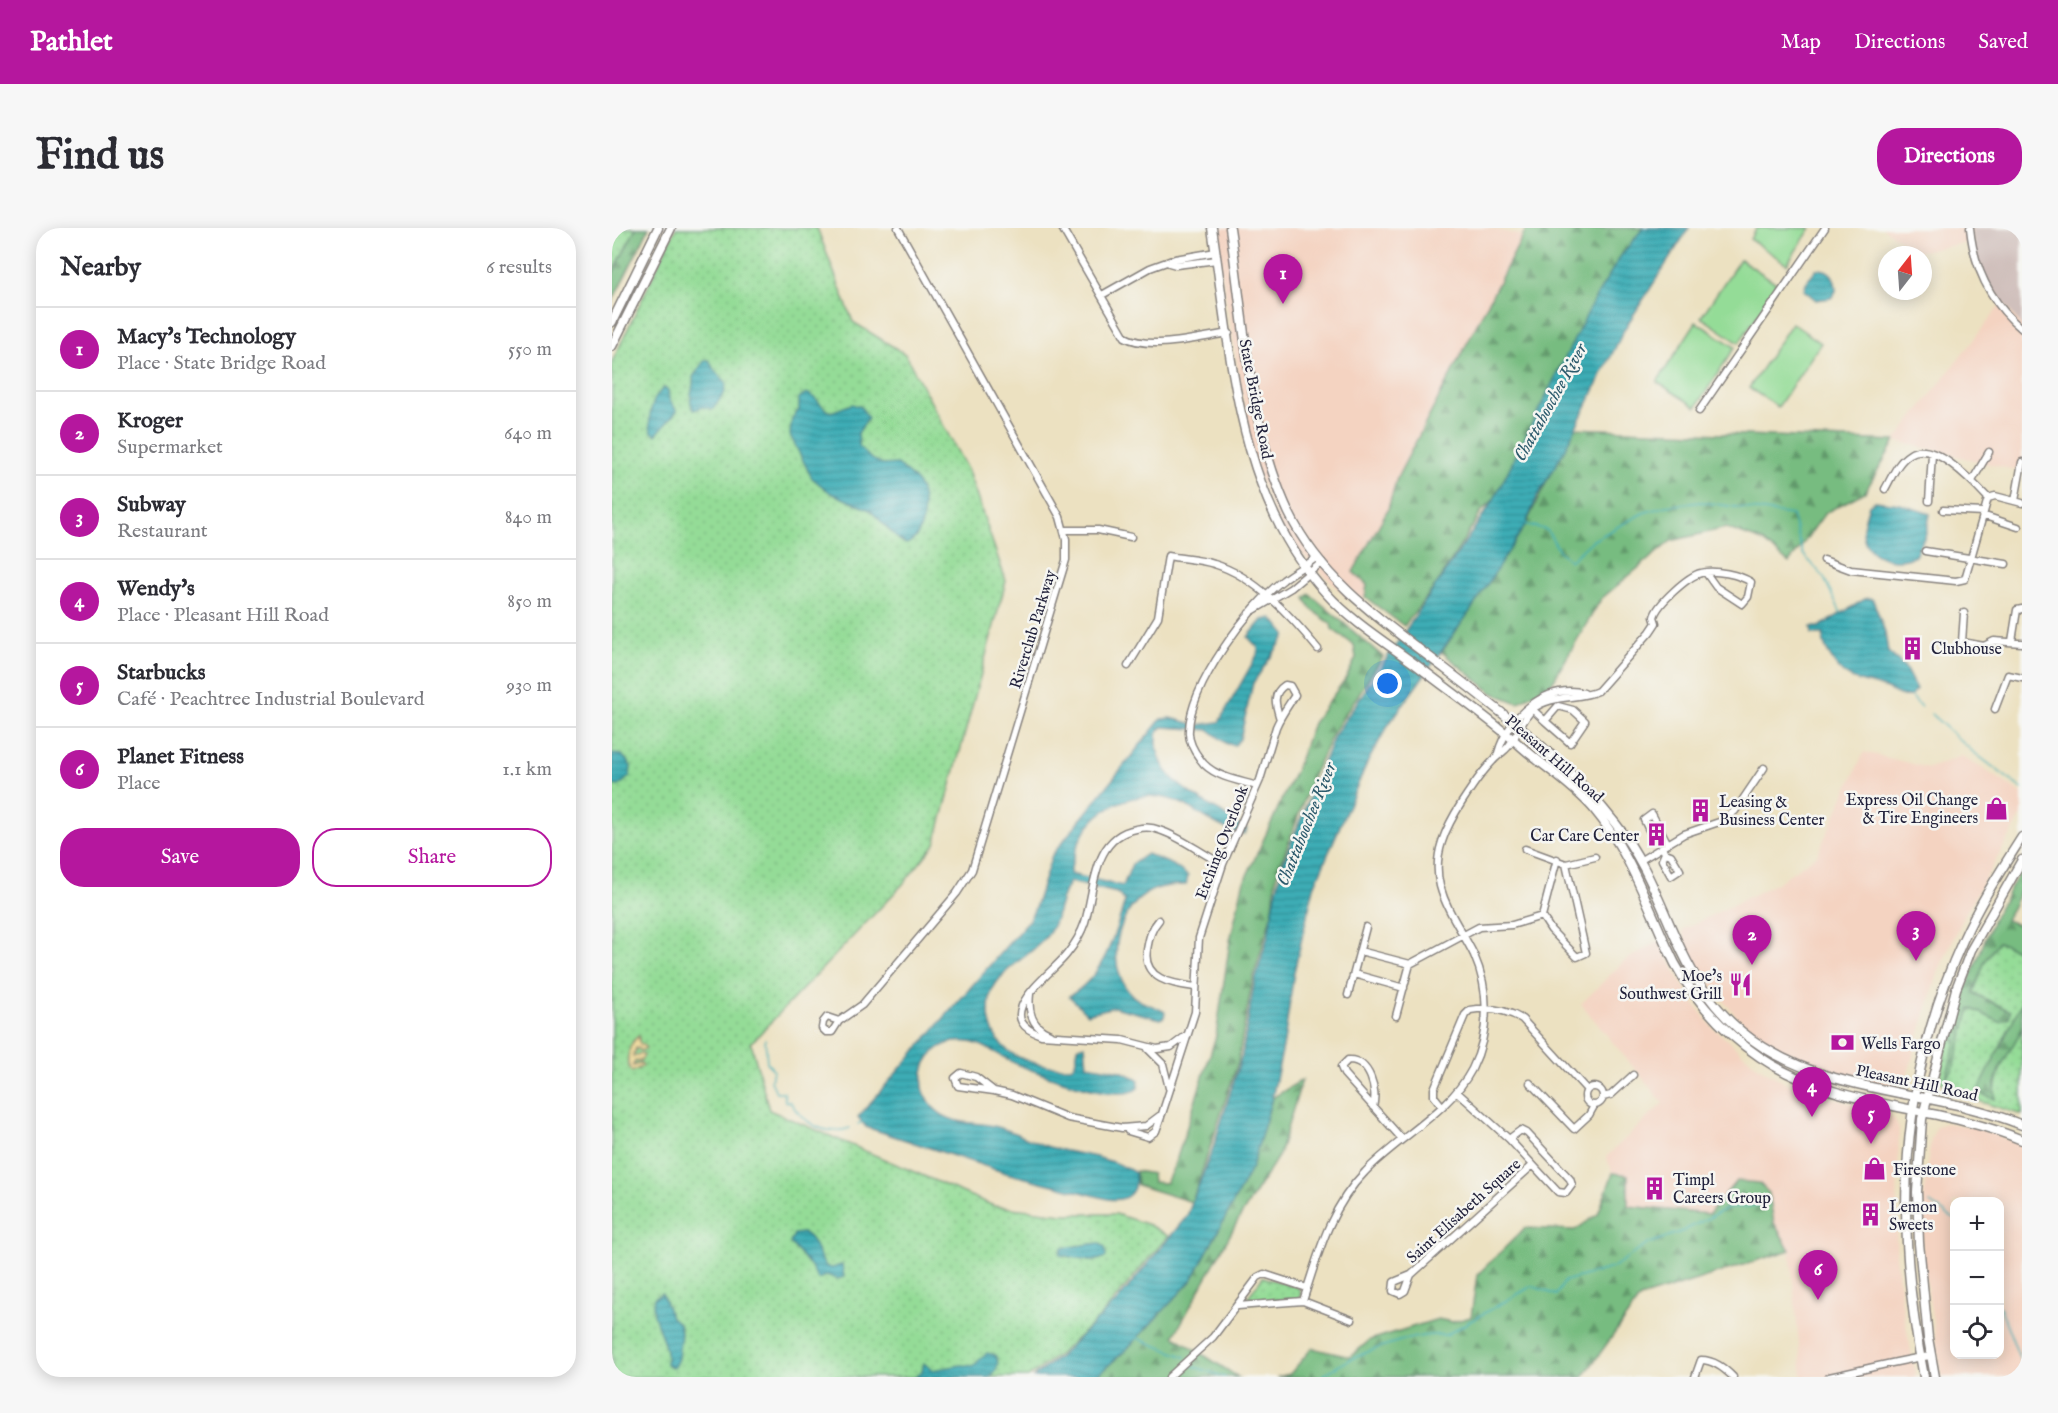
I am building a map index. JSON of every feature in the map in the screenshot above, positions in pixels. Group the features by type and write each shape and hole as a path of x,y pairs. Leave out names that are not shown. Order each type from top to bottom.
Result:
{"highway":[{"path":"612,322 658,228"},
{"path":"612,346 671,228"},
{"name":"State Bridge Road","path":"1212,228 1243,421 1253,464 1277,523 1287,542 1326,594 1382,640"},
{"name":"State Bridge Road","path":"1230,228 1257,409 1269,465 1290,515 1319,559 1350,594 1395,632"},
{"name":"Pleasant Hill Road","path":"1395,632 1517,726 1558,762 1602,807 1641,860 1683,959 1703,990 1741,1031 1769,1050 1809,1070 1846,1082 1915,1095 1993,1114 2022,1125"},
{"name":"Pleasant Hill Road","path":"1382,640 1510,737 1592,807 1619,845 1644,888 1667,947 1681,974 1714,1017 1733,1036 1768,1062 1805,1081 1844,1094 1987,1127 2022,1140"},
{"path":"1592,807 1601,811 1630,850 1641,860"},
{"path":"1924,1377 1906,1224 1906,1155 1911,1109 1931,1029 1957,954 1982,905 2022,837"},
{"path":"1935,1377 1920,1262 1917,1192 1924,1112 1951,1009 1971,950 2022,860"}],"street":[{"name":"Riverclub Parkway","path":"839,1022 862,1005 957,893 972,870 1064,569 1067,549 1065,530 1047,492 898,228"},
{"path":"1062,228 1125,337 1136,343 1229,333"},
{"path":"1699,411 1825,228"},
{"path":"1970,228 1979,270 1988,288 2011,320 2022,329"},
{"path":"1102,295 1150,268 1216,256"},
{"path":"1886,489 1899,464 1918,451 1948,460 1988,498"},
{"path":"1972,481 1989,452"},
{"path":"1929,501 1932,454"},
{"path":"2014,501 2022,462"},
{"path":"1988,498 1995,496 2022,503"},
{"path":"1824,560 1851,570 1956,581 1965,579 1988,498"},
{"path":"1943,510 1982,514 2018,527"},
{"path":"1065,530 1098,530 1131,537"},
{"path":"1925,551 2006,564"},
{"path":"1128,666 1158,617 1168,556 1200,560 1227,568 1250,582 1318,649"},
{"path":"1257,786 1221,775 1206,766 1190,742 1188,731 1191,719 1204,682 1248,613 1268,598 1296,584 1307,569 1319,559"},
{"path":"1268,598 1283,579 1307,569"},
{"path":"1303,1301 1333,1216 1353,1186 1402,1138 1457,1092 1480,1049 1486,1009 1482,980 1463,936 1450,913 1440,886 1439,855 1450,820 1531,707 1551,701 1589,695 1603,686 1650,632 1656,623 1655,613 1672,593 1701,573 1706,573 1744,578 1751,582 1748,597 1742,604 1716,586 1706,573"},
{"path":"2012,641 2017,610 2022,609"},
{"path":"1964,613 1962,642 1984,646 1994,641 2022,643"},
{"path":"1995,709 2008,675 2022,678"},
{"name":"Etching Overlook","path":"994,1091 984,1081 968,1074 961,1072 956,1078 958,1086 1012,1095 1068,1118 1122,1128 1148,1137 1156,1131 1195,1012 1200,938 1223,864 1257,786 1280,719 1295,694 1290,686 1285,685 1276,693 1275,704 1280,719"},
{"path":"1531,707 1545,721 1569,743 1575,739 1586,724 1573,710 1564,706 1558,706 1545,721"},
{"path":"1641,860 1665,848 1684,834 1722,821 1735,811 1764,768"},
{"path":"1659,827 1649,830 1644,820 1652,814 1659,827 1665,848"},
{"path":"1189,1033 1171,1047 1157,1049 1122,1040 1036,1033 1023,1024 1020,1008 1023,1000 1058,966 1077,939 1093,891 1099,862 1107,846 1122,833 1144,827 1171,834 1223,864"},
{"path":"1525,849 1566,864 1595,857"},
{"path":"1557,860 1542,915 1551,930 1577,957 1586,953 1566,864"},
{"path":"1360,951 1410,964 1485,926 1512,925 1542,915"},
{"path":"1159,920 1150,934 1145,960 1147,968 1161,979 1195,987"},
{"path":"1348,995 1366,927"},
{"path":"1396,1016 1410,964"},
{"path":"1354,974 1404,988"},
{"path":"1442,1106 1434,1096 1434,1089 1465,1015 1470,1010 1486,1009 1511,1012 1522,1018 1587,1090 1586,1101 1594,1106"},
{"path":"1142,1045 1154,1052 1163,1064 1168,1077 1168,1097"},
{"path":"1373,1107 1376,1098 1374,1084 1353,1060 1348,1060 1341,1067 1344,1074 1373,1107 1402,1138"},
{"path":"1604,1096 1611,1095 1633,1076"},
{"path":"1530,1083 1574,1129 1589,1115 1594,1106 1602,1102 1604,1096"},
{"path":"1587,1090 1593,1087 1599,1089 1604,1096"},
{"path":"1457,1092 1509,1139 1558,1192 1566,1193 1570,1190 1572,1185 1570,1179 1527,1133 1521,1130 1515,1132 1509,1139"},
{"name":"Etching Overlook","path":"1122,1128 1146,1126 1162,1114"},
{"name":"Saint Elisabeth Square","path":"1411,1275 1533,1165"},
{"path":"1169,1377 1213,1337 1258,1277 1264,1274 1307,1288"},
{"path":"1238,1306 1303,1301 1352,1320"},
{"path":"1829,1377 1875,1368 1899,1359 1931,1356"},
{"path":"1695,1377 1701,1360 1707,1360 1722,1367 1733,1377"}],"shaded area":[{"path":"1214,228 1488,228 1523,236 1397,478 1388,509 1353,571 1367,585 1365,597 1347,598 1284,536 1254,464"},
{"path":"1883,228 1971,228 1972,242 1932,249 1932,246 1908,246"},
{"path":"1971,228 2022,228 2022,326 1977,270"},
{"path":"2002,303 2022,326 2022,472 1895,441"},
{"path":"1864,752 1929,768 1962,756 2022,793 2022,815 1966,912 1939,970 1907,1076 1896,1086 1833,1075 1804,1064 1774,1047 1740,1020 1717,993 1688,949 1682,930 1777,883 1817,855"},
{"path":"1659,941 1690,998 1712,1027 1760,1068 1793,1087 1887,1114 1895,1120 1899,1128 1896,1255 1902,1304 1916,1377 1802,1377 1790,1250 1774,1223 1769,1193 1736,1182 1709,1214 1628,1206 1628,1175 1613,1173 1606,1157 1663,1103 1581,1004 1624,961"},
{"path":"1946,1123 1975,1127 2022,1145 2022,1377 1942,1377 1922,1256 1924,1190 1931,1139 1937,1126"}],"green space":[{"path":"612,228 636,228 612,275"},
{"path":"636,228 649,228 612,302 612,275"},
{"path":"676,228 817,228 853,322 905,354 968,471 1006,581 935,844 903,884 751,1043 769,1110 994,1206 1063,1214 1116,1214 1149,1225 1168,1236 1099,1318 1058,1355 1028,1377 612,1377 612,362"},
{"path":"1527,228 1643,228 1513,481 1482,511 1436,585 1404,626 1365,597 1367,585 1353,572 1388,509 1397,478"},
{"path":"1757,228 1811,228 1787,264 1750,239"},
{"path":"1740,259 1778,284 1739,343 1701,317"},
{"path":"1696,322 1735,347 1696,407 1657,382"},
{"path":"1792,323 1821,343 1778,407 1749,388"},
{"path":"1573,428 1895,441 1865,492 1825,513 1789,563 1762,541 1726,528 1671,541 1601,599 1552,683 1518,703 1493,693 1442,652 1526,524"},
{"path":"1310,594 1383,657 1333,733 1312,778 1276,877 1273,909 1252,983 1238,1062 1192,1202 1137,1185 1136,1171 1152,1174 1153,1182 1166,1183 1175,1164 1216,1036 1230,941 1243,884 1297,767 1313,723 1346,678 1356,658 1354,645 1332,629 1331,624 1311,609 1305,598"},
{"path":"2022,868 2022,888 2006,920 2022,926 2022,952 1998,942 1985,961 1973,993 2010,1011 2009,1018 2000,1022 1970,1008 1953,1070 1946,1078 1956,1042 1949,1032 1993,919"},
{"path":"1998,942 2022,952 2022,1002 1978,1092 1995,1099 2000,1071 2022,1029 2022,1115 1953,1093 1940,1080 1949,1032 1956,1042 1947,1077 1970,1008 2000,1022 2010,1011 1973,993 1985,961"},
{"path":"2022,1002 2022,1029 1999,1070 1995,1083 1995,1099 1978,1092"},
{"path":"1302,1080 1279,1155 1240,1217 1174,1336 1238,1377 1095,1377 1126,1350 1192,1280 1252,1167 1272,1098"},
{"path":"1613,1173 1628,1175 1628,1206 1709,1214 1736,1181 1759,1183 1769,1193 1774,1223 1790,1250 1640,1298 1583,1377 1277,1377 1290,1374 1312,1348 1350,1357 1370,1340 1438,1319 1452,1322 1471,1317 1477,1275 1525,1228 1575,1230 1598,1214"},
{"path":"1263,1277 1299,1288 1301,1295 1297,1299 1249,1302 1247,1298"}],"sand":[{"path":"639,1036 639,1042 646,1048 641,1051 636,1048 633,1057 641,1053 644,1056 640,1061 635,1061 633,1066 641,1063 643,1066 632,1072 628,1063 629,1052 633,1042"}],"water":[{"name":"Chattahoochee River","path":"1643,228 1689,228 1625,328 1564,451 1537,497 1526,524 1471,610 1389,724 1367,763 1314,887 1294,972 1284,1042 1272,1098 1252,1167 1192,1280 1126,1350 1095,1377 1033,1377 1060,1356 1117,1301 1187,1216 1213,1148 1242,1055 1254,984 1268,935 1281,868 1334,736 1493,501 1594,300 1620,257"},
{"path":"1816,269 1829,272 1834,278 1836,291 1831,298 1816,300 1804,290"},
{"path":"705,360 709,360 714,370 726,382 725,392 713,409 702,407 694,410 691,402 693,377"},
{"path":"664,388 668,390 669,399 677,411 656,435 651,431 650,414 656,397"},
{"path":"806,393 831,412 852,404 861,407 868,418 858,433 859,446 870,458 883,465 897,464 916,481 923,499 923,517 918,534 913,540 906,544 898,539 870,510 831,493 812,478 790,435 792,418 799,410 799,398"},
{"path":"1875,501 1900,504 1930,514 1926,534 1915,556 1906,559 1889,559 1880,557 1868,546 1863,528 1869,505"},
{"path":"1870,598 1873,600 1885,632 1888,652 1904,666 1916,689 1911,696 1900,695 1847,676 1830,656 1824,643 1824,634 1812,634 1811,627 1819,627"},
{"path":"1272,618 1286,635 1253,683 1240,739 1235,745 1227,744 1209,730 1163,727 1158,731 1157,746 1160,759 1174,780 1184,789 1247,829 1245,834 1222,827 1187,806 1172,800 1141,797 1112,806 1100,815 1089,826 1074,855 1070,874 1123,886 1132,864 1147,854 1173,865 1188,876 1186,885 1155,889 1136,903 1127,913 1118,940 1116,954 1122,981 1133,996 1165,1012 1164,1017 1160,1019 1114,1007 1087,1014 1069,996 1081,988 1099,967 1112,941 1125,901 1117,893 1070,882 1063,894 1049,933 1043,941 1002,976 991,993 989,1016 992,1030 999,1041 1018,1057 1044,1065 1071,1067 1075,1064 1078,1047 1085,1045 1087,1065 1121,1071 1139,1080 1138,1088 1129,1092 1115,1093 1081,1087 1046,1076 982,1046 968,1042 949,1043 935,1051 926,1064 922,1079 925,1094 934,1108 949,1118 994,1126 1049,1147 1125,1167 1135,1173 1134,1186 1130,1194 1121,1199 1108,1199 1006,1173 866,1127 858,1117 1029,920 1052,855 1161,719 1171,718 1197,725 1219,722 1257,655 1258,648 1248,637 1262,620"},
{"path":"612,754 622,755 631,766 630,776 619,786 612,785"},
{"path":"803,1233 812,1241 824,1264 833,1268 842,1265 844,1277 837,1279 827,1275 818,1279 810,1265 790,1243 794,1234"},
{"path":"1098,1243 1105,1247 1106,1257 1095,1261 1060,1255 1062,1248"},
{"path":"662,1293 671,1317 679,1324 681,1333 678,1358 674,1368 666,1364 665,1347 654,1315 654,1298"},
{"path":"987,1353 995,1355 998,1362 996,1370 989,1377 915,1377 922,1371 924,1363 932,1370 962,1365 973,1366"}],"waterway":[{"path":"1525,524 1547,530 1560,552 1570,561 1592,541 1643,513 1666,506 1701,502 1792,515 1803,554 1823,576 1841,613"},
{"path":"1911,696 1921,707"},
{"path":"1931,714 1972,751 2022,789"},
{"path":"765,1039 767,1062 773,1070 771,1081 776,1092 784,1092 785,1101 790,1102 802,1116 816,1126 832,1131 850,1128"},
{"path":"858,1124 862,1122"},
{"path":"1930,1203 1950,1216"},
{"path":"1321,1377 1347,1361 1398,1341 1446,1335 1532,1286 1556,1295 1565,1281 1612,1268 1648,1244 1683,1231 1726,1209 1768,1204"},
{"path":"2004,1318 2022,1365"},
{"path":"1137,1338 1185,1357"},
{"path":"1188,1361 1195,1367 1225,1377"}],"place":[{"name":"Macy's Technology","path":"1283,304"},
{"name":"Clubhouse","path":"1913,648"},
{"name":"Express Oil Change & Tire Engineers","path":"1996,808"},
{"name":"Leasing & Business Center","path":"1701,810"},
{"name":"Car Care Center","path":"1657,835"},
{"name":"Subway","path":"1916,961"},
{"name":"Kroger","path":"1752,965"},
{"name":"Moe's Southwest Grill","path":"1740,984"},
{"name":"Wells Fargo","path":"1843,1043"},
{"name":"Wendy's","path":"1812,1117"},
{"name":"Starbucks","path":"1871,1144"},
{"name":"Firestone","path":"1875,1169"},
{"name":"Timpl Careers Group","path":"1655,1188"},
{"name":"Lemon Sweets","path":"1871,1215"},
{"name":"Planet Fitness","path":"1818,1300"}]}
